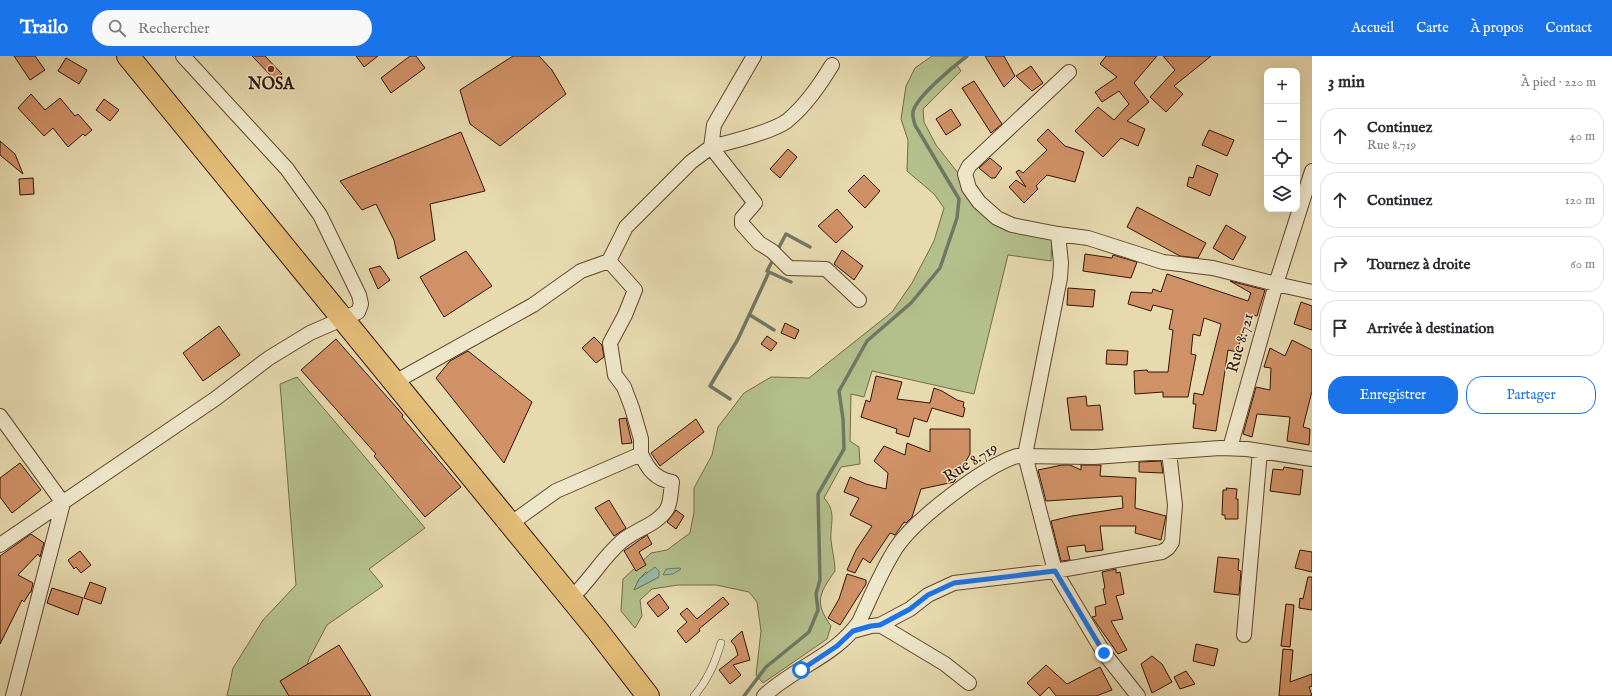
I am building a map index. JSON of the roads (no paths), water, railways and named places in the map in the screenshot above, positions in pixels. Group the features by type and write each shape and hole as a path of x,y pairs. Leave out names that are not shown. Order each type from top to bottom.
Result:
{"highway":[{"path":"128,56 393,383 571,598 648,696"}],"street":[{"path":"0,545 215,399 269,358 310,333 358,312 361,304 359,294 320,216 287,169 183,56"},
{"path":"754,56 714,125 711,147 755,203 742,218 742,224 759,243 772,251 789,268 826,269 859,300"},
{"path":"393,383 533,305 581,271 609,261 626,227 691,162 711,147 752,136 786,122 815,93 832,65"},
{"path":"1069,72 969,166 965,174 969,188 979,202 997,218 1012,225 1088,238 1163,262 1213,268 1312,292"},
{"name":"Rue 8.721","path":"1230,448 1276,284 1312,170"},
{"path":"1058,234 1061,262 1060,278 1025,455 1055,571 1104,653 1138,696"},
{"path":"571,598 581,589 607,555 622,540 662,516 668,508 672,482 662,480 649,471 641,454 641,439 632,408 624,387 615,375 610,343 625,315 635,290 609,261"},
{"path":"0,416 63,503"},
{"name":"Rue 8.719","path":"764,696 837,646 853,631 860,622 896,547 906,535 956,491 1005,460 1025,455 1094,457 1230,448 1312,459"},
{"path":"1244,635 1260,451"},
{"path":"853,631 880,625 910,609 928,595 954,583 1055,571 1162,552 1168,548 1172,542 1175,505 1170,452"},
{"path":"510,524 556,491 641,454"},
{"path":"13,696 63,503"},
{"path":"880,625 945,664 969,683"}],"lane":[{"path":"694,696 703,686 715,664 721,643"}],"waterway":[{"path":"744,696 766,667 809,632 818,610 816,594 820,580 818,494 844,449 843,419 839,391 867,341 911,303 940,268 957,218 959,199 915,125 913,114 915,106 928,91 945,74 967,56"},
{"path":"777,251 786,234 810,247"},
{"path":"730,399 710,386 738,339 774,258"},
{"path":"769,272 791,282"},
{"path":"750,315 774,330"}],"place":[{"name":"NOSA","path":"271,69"}]}
